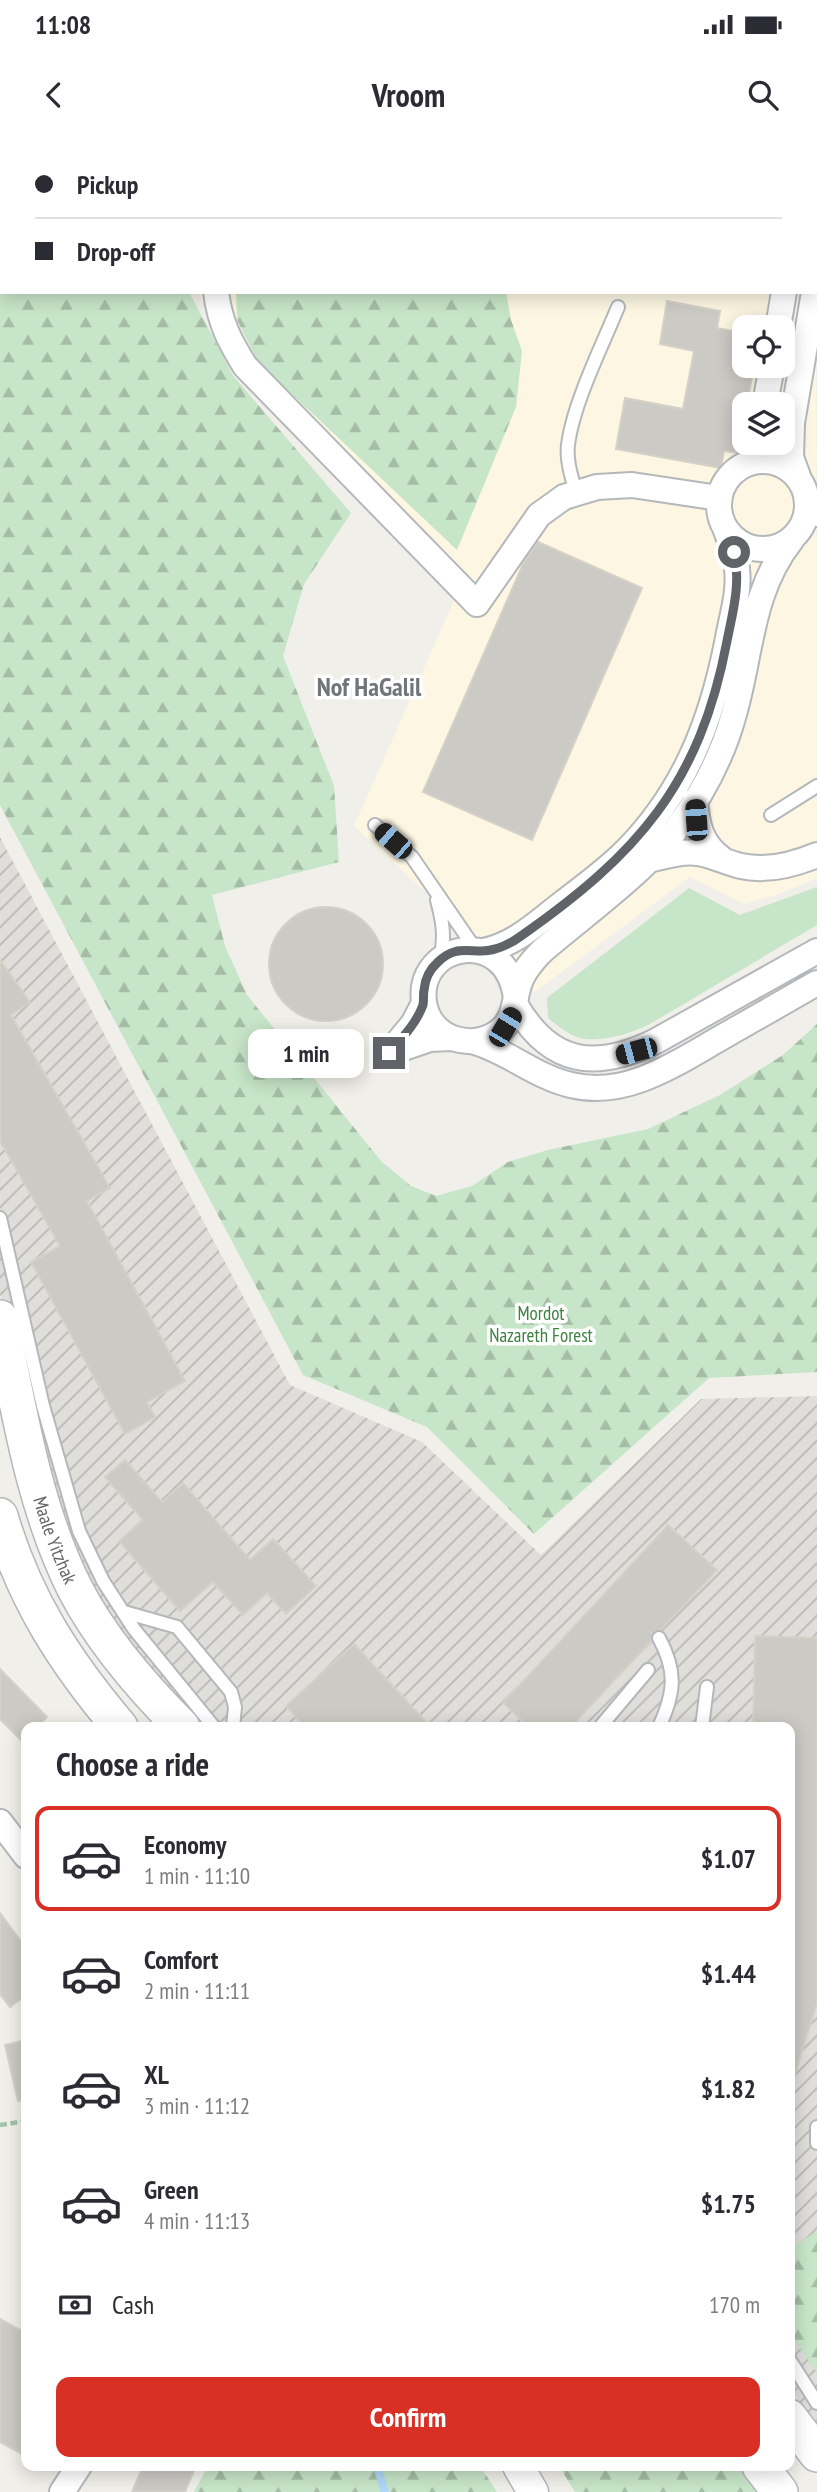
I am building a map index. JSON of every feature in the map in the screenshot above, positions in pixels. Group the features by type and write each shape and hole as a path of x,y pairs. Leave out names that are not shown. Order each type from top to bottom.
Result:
{"main road":[{"name":"Maale Yitzhak","path":"0,1318 2,1354 32,1469 60,1556 76,1591 111,1645 153,1698 177,1722"},
{"path":"0,1516 18,1572 37,1612 90,1692 116,1722"},
{"path":"795,2425 817,2454"},
{"path":"764,2471 780,2492"}],"street":[{"path":"216,294 220,318 229,340 245,366 477,604 539,515 564,497 597,486 723,489"},
{"path":"780,315 784,294"},
{"path":"814,294 792,423 792,457 806,493 811,518 779,555 761,592 734,716 707,780 665,843 649,860 529,965 519,984 515,1002 505,1027 493,1036 475,1041 464,1042 450,1038 437,1030 428,1017 424,1003 424,988 438,961 452,952 467,949 479,951 496,958 507,969 514,984 515,1002 526,1024 538,1038 553,1048 580,1058 614,1057 636,1051 656,1041 817,951"},
{"path":"723,489 748,455"},
{"path":"479,951 499,948 520,937 624,852 644,830 680,779 711,710 736,595 737,566 720,513 723,489 737,469 751,462 766,461 788,468 799,479"},
{"path":"725,528 735,540 748,547 778,547 792,539"},
{"path":"695,800 696,820 701,835 710,850 723,860"},
{"path":"649,860 680,853 698,853 740,866 761,869 783,866 817,855"},
{"path":"475,1041 495,1048 559,1082 597,1088 618,1086 661,1072 817,983"},
{"path":"424,1003 413,1024 389,1053 430,1039 450,1038"},
{"path":"0,1822 21,1849"},
{"path":"62,2492 76,2471"},
{"path":"521,2471 533,2492"}],"lane":[{"path":"576,493 569,467 568,447 573,420 618,307"},
{"path":"771,815 817,786"},
{"path":"375,825 412,857 479,951"},
{"path":"432,886 441,914 444,944 438,961"},
{"path":"0,1218 43,1406 79,1531 103,1581 134,1629 210,1722"},
{"path":"124,1612 177,1628 231,1692 235,1707 234,1722"},
{"path":"659,1638 671,1668 673,1691 661,1722"},
{"path":"604,1722 648,1670"},
{"path":"703,1722 707,1687"},
{"path":"817,2127 817,2143"},
{"path":"795,2368 817,2403"}],"path":[{"path":"0,2125 21,2122"}],"shaded area":[{"path":"198,294 816,294 817,878 776,895 744,904 690,877 535,992 354,826 456,596 250,380"},
{"path":"0,837 290,1385 422,1442 541,1555 701,1399 817,1396 817,2425 795,2396 795,1722 193,1722 115,1634 60,1543 28,1428 0,1294"}],"green space":[{"name":"Mordot Nazareth Forest","path":"0,294 190,294 234,377 351,513 304,584 283,656 334,786 339,862 212,895 225,946 247,995 381,1161 411,1186 436,1196 472,1186 508,1162 548,1150 648,1129 720,1095 783,1055 817,1024 817,1372 709,1378 534,1534 427,1427 303,1375 0,805"},
{"path":"236,294 506,294 511,320 522,351 516,407 457,550 258,362 237,320"},
{"path":"817,887 817,925 650,1024 619,1036 586,1039 570,1034 548,1018 547,998 689,888 740,915"},
{"path":"815,2232 817,2234 817,2373 795,2341 795,2246"},
{"path":"205,2471 483,2471 497,2492 194,2492"},
{"path":"562,2471 747,2471 761,2492 575,2492"}],"building":[{"path":"667,301 720,311 717,328 732,331 732,378 752,378 749,392 732,392 732,452 724,451 721,468 616,449 625,398 683,409 694,351 660,344"},
{"path":"538,542 642,588 532,840 423,792 523,564"},
{"path":"326,907 348,911 366,924 379,942 383,964 379,986 366,1004 348,1017 326,1021 304,1017 286,1004 273,986 269,964 273,942 286,924 304,911"},
{"path":"0,960 30,1002 11,1015 110,1188 87,1201 185,1381 147,1402 155,1417 125,1434 31,1262 60,1246 0,1141"},
{"path":"125,1460 162,1502 183,1483 250,1560 273,1539 316,1586 286,1614 267,1593 243,1615 213,1582 180,1611 119,1541 143,1520 105,1477"},
{"path":"668,1525 717,1570 661,1630 652,1633 651,1641 576,1722 524,1722 503,1703"},
{"path":"755,1636 817,1638 817,2003 795,2074 795,1722 753,1722"},
{"path":"354,1644 426,1722 300,1722 286,1706"},
{"path":"0,1669 47,1717 42,1722 21,1722 21,1740 0,1719"},
{"path":"0,1913 21,1941 21,1999 10,2007 0,1994"},
{"path":"21,2041 21,2101 18,2101 5,2045"},
{"path":"0,2319 21,2330 21,2453 0,2442"},
{"path":"141,2471 194,2471 185,2492 132,2492"}],"waterway":[{"path":"379,2471 385,2492"}],"district":[{"name":"Nof HaGalil","path":"369,687"}],"route":[{"path":"389,1053 413,1024 424,1003 424,988 429,974 438,961 452,952 499,948 520,937 624,852 664,804 696,748 711,710 736,595 738,577 734,552"}]}
